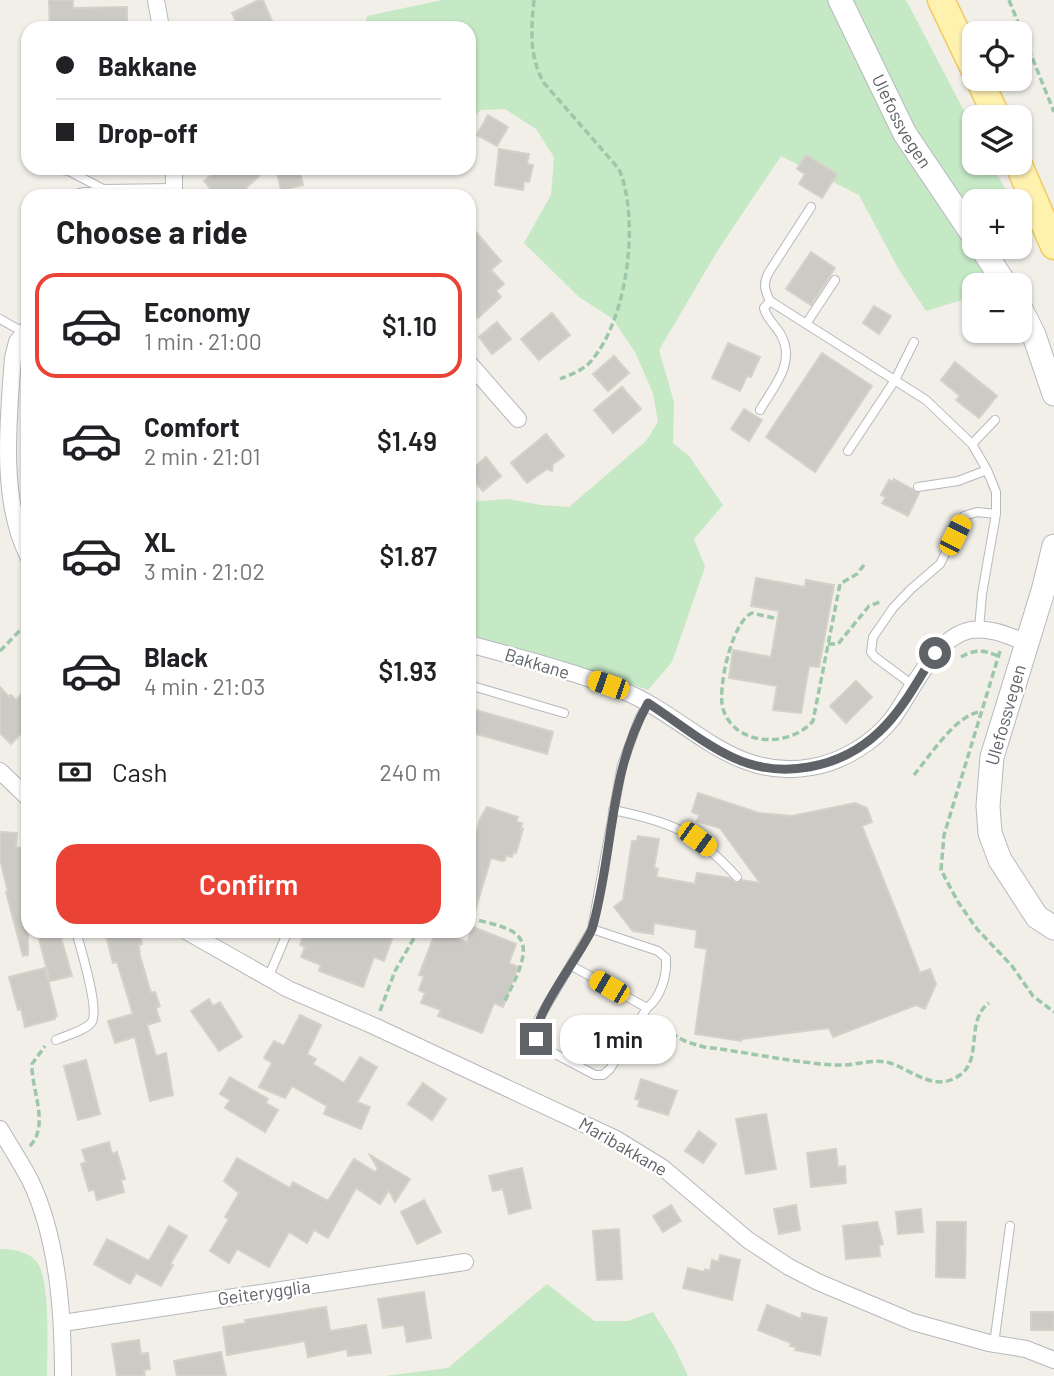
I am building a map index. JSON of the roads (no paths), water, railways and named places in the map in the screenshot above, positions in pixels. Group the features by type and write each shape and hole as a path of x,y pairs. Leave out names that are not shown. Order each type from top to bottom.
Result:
{"main road":[{"path":"941,0 962,44"},
{"path":"1023,175 1054,246"}],"street":[{"path":"156,0 160,21"},
{"name":"Ulefossvegen","path":"840,0 905,134 962,219"},
{"path":"1032,331 1054,394"},
{"path":"21,337 13,358 5,485 11,521 21,542"},
{"path":"476,371 518,419"},
{"name":"Ulefossvegen","path":"1054,547 1043,591 1002,720 989,782 990,833 1000,860 1037,916 1054,928"},
{"path":"979,629 990,630 1027,643"},
{"name":"Bakkane","path":"476,646 593,680 648,703 711,746 736,759 757,766 794,769 830,762 864,744 890,720 935,653 945,643 968,630 979,629"},
{"path":"0,771 21,791"},
{"name":"Ulefossvegen","path":"1013,883 1054,910"},
{"name":"Maribakkane","path":"198,938 268,978 331,1009 374,1026 587,1125 644,1155 688,1188 748,1240 818,1282 913,1322 994,1344 1026,1349 1054,1360"},
{"path":"0,1129 31,1182 41,1209 52,1253 63,1323 63,1376"},
{"name":"Geiterygglia","path":"63,1323 466,1262"}],"lane":[{"path":"77,175 104,189"},
{"path":"811,207 764,282 765,291 770,301 926,400 972,444 996,492 996,514 982,594 979,629"},
{"path":"806,324 835,280"},
{"path":"760,410 785,369 787,360 787,349 780,334 765,313 764,307 770,301"},
{"path":"0,319 21,328"},
{"path":"848,450 895,380 914,342"},
{"path":"972,444 995,419"},
{"path":"918,487 958,481 987,470"},
{"path":"914,685 871,652 873,638 893,608 940,564 964,516 977,512 996,514"},
{"path":"476,687 564,713"},
{"path":"592,929 658,951 666,958 663,985 654,1003 646,1008 610,1069 603,1075 596,1075 542,1047 536,1039 538,1020 592,929 622,765 639,719 648,703"},
{"path":"613,810 678,827 713,850 737,877"},
{"path":"56,1040 92,1022 94,1017 94,1000 78,938"},
{"path":"268,978 285,938"},
{"path":"572,966 646,1008"},
{"path":"994,1344 1010,1226"}]}
